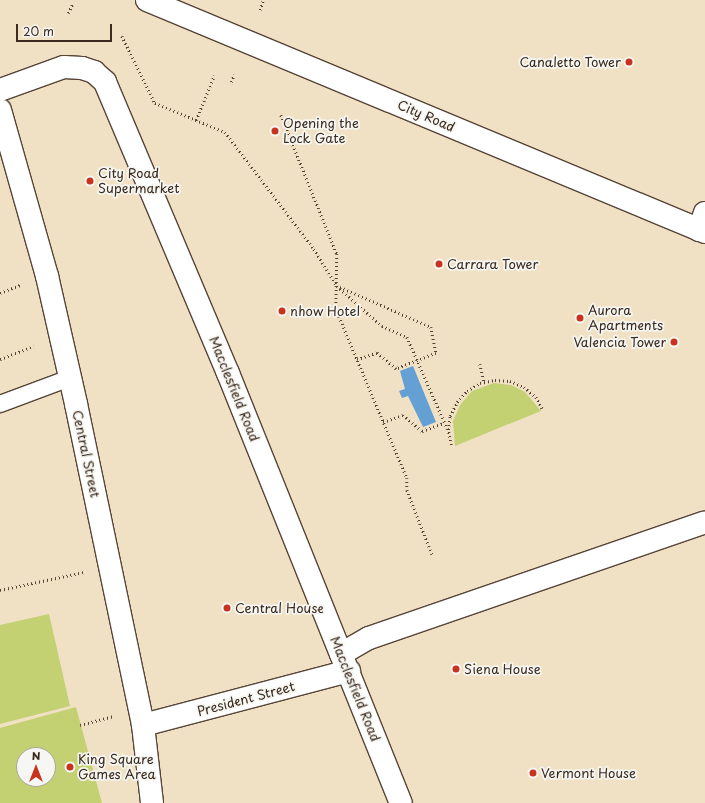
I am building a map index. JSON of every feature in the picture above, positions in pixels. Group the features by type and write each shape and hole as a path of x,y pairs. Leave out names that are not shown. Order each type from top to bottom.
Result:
{"main road":[{"name":"City Road","path":"147,0 703,225"},
{"name":"Macclesfield Road","path":"0,90 64,66 82,68 94,72 105,82 228,373 401,803"},
{"name":"Central Street","path":"0,110 29,209 61,336 141,717 152,803"},
{"name":"President Street","path":"141,717 345,662 369,638 705,522"}],"lane":[{"path":"0,404 70,378"}],"path":[{"path":"260,10 264,0"},
{"path":"68,13 72,3"},
{"path":"122,36 155,103 225,132 314,250 337,286 382,326 407,337 448,430 451,445"},
{"path":"231,82 234,75"},
{"path":"196,120 214,76"},
{"path":"281,116 337,254 336,309 407,478 407,490 432,554"},
{"path":"337,286 431,327 436,353 396,369 377,353 357,360"},
{"path":"0,359 61,336"},
{"path":"480,364 484,382"},
{"path":"448,430 450,416 457,402 467,391 484,382 510,381 524,387 536,397 542,408"},
{"path":"383,422 403,415 422,431 444,423"},
{"path":"0,590 109,566"},
{"path":"80,725 141,717"}],"green space":[{"path":"494,383 511,385 525,392 541,411 455,446 453,421 460,405 472,391"},
{"path":"49,614 70,706 0,724 0,625"},
{"name":"King Square Games Area","path":"76,707 102,803 0,803 0,728"}],"water":[{"path":"413,366 436,422 423,427 408,396 402,398 399,391 405,389 400,371"}],"place":[{"name":"Canaletto Tower","path":"629,62"},
{"name":"Opening the Lock Gate","path":"275,131"},
{"name":"City Road Supermarket","path":"90,181"},
{"name":"Carrara Tower","path":"439,264"},
{"name":"nhow Hotel","path":"282,311"},
{"name":"Aurora Apartments","path":"580,318"},
{"name":"Valencia Tower","path":"674,342"},
{"name":"Central House","path":"227,608"},
{"name":"Siena House","path":"456,669"},
{"name":"King Square Games Area","path":"70,767"},
{"name":"Vermont House","path":"533,773"}]}
